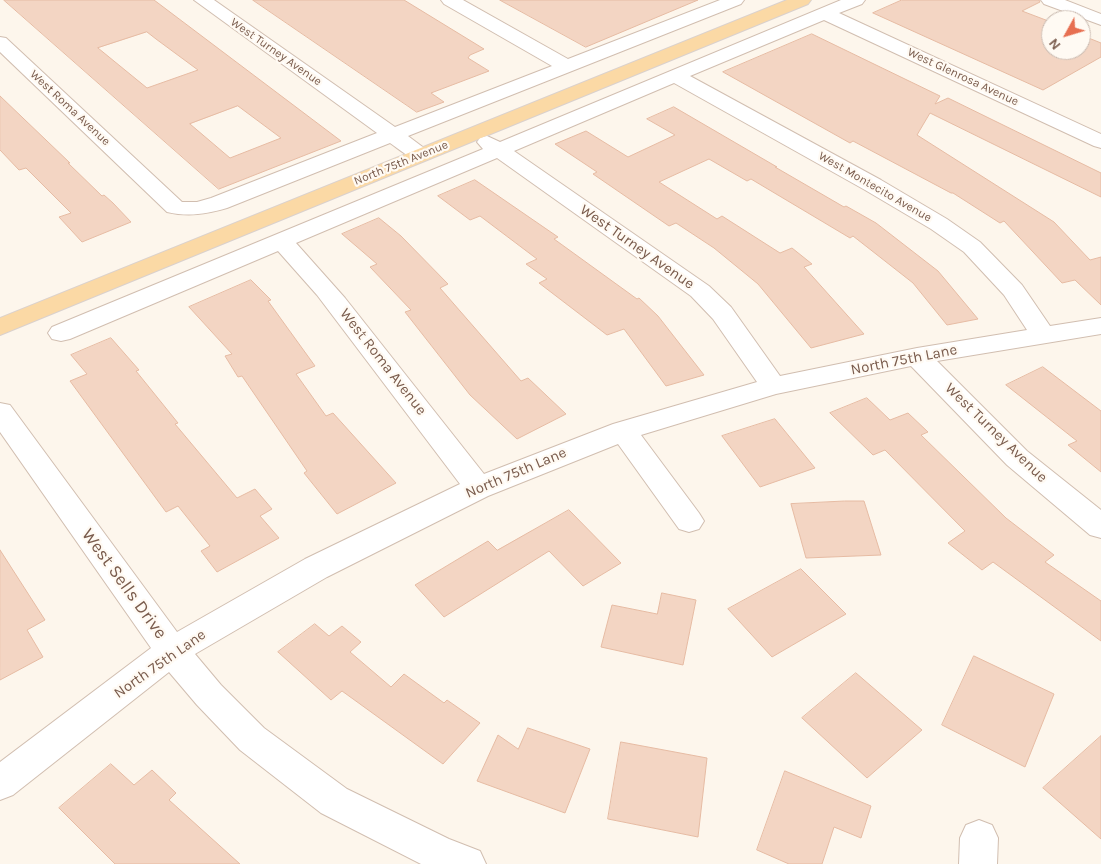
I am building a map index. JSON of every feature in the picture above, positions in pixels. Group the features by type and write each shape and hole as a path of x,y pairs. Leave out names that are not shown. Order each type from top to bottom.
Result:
{"main road":[{"name":"North 75th Avenue","path":"0,327 802,0"}],"street":[{"name":"West Turney Avenue","path":"203,0 421,155"},
{"path":"450,0 566,66"},
{"name":"North 75th Avenue","path":"186,210 203,208 219,203 566,66 706,4 735,0"},
{"name":"North 75th Avenue","path":"61,333 856,0"},
{"path":"1050,0 1101,20"},
{"path":"706,4 746,23"},
{"name":"West Glenrosa Avenue","path":"824,13 1101,142"},
{"name":"West Roma Avenue","path":"0,42 174,207 186,210"},
{"name":"West Montecito Avenue","path":"675,76 873,185 939,224 972,247 1013,290 1044,336"},
{"name":"West Turney Avenue","path":"475,134 700,291 722,313 774,386"},
{"name":"West Roma Avenue","path":"281,241 309,268 326,289 425,416 478,488"},
{"name":"North 75th Lane","path":"0,783 172,651 316,568 478,488 623,431 774,386 917,356 1101,326"},
{"name":"West Turney Avenue","path":"917,356 1018,458 1101,527"},
{"name":"West Sells Drive","path":"0,412 172,651 209,695 252,739 334,801 440,854 467,864"},
{"path":"623,431 689,521"}],"building":[{"path":"4,0 154,0 341,141 219,189","holes":["147,32 156,39 198,70 147,88 98,48","238,106 281,138 230,158 190,124"]},
{"path":"253,0 404,0 484,49 470,55 468,58 489,71 431,93 444,102 417,112"},
{"path":"500,0 698,0 586,47"},
{"path":"902,0 1039,0 1040,2 1022,11 1041,18 1041,60 1091,60 1091,39 1101,43 1101,57 1043,90 873,13"},
{"path":"812,34 940,96 935,104 948,98 1101,173 1101,197 930,113 917,135 1054,222 1090,260 1101,257 1101,305 1075,280 1062,283 1004,221 1000,223 953,193 853,141 850,143 723,72"},
{"path":"0,96 131,222 82,242 59,217 71,213 26,168 19,170 0,150"},
{"path":"674,107 844,207 846,206 876,223 938,271 978,319 947,325 913,283 853,236 850,238 751,179 747,181 709,159 659,182 717,219 722,216 780,253 792,248 812,264 804,267 864,334 811,348 758,284 714,248 676,223 669,226 593,174 597,172 555,144 586,131 628,157 675,135 647,119"},
{"path":"475,180 558,237 554,239 637,299 639,298 658,316 704,375 666,386 624,329 607,335 539,283 547,279 526,264 537,259 480,216 470,220 438,196"},
{"path":"379,218 401,236 448,284 440,288 521,381 528,378 566,414 517,439 470,395 405,312 411,310 370,267 377,264 342,234"},
{"path":"251,280 271,300 268,301 315,366 296,374 326,416 333,413 396,483 337,514 304,473 307,471 242,376 238,377 225,356 232,354 189,307"},
{"path":"111,338 139,370 136,371 178,423 175,424 237,498 255,489 272,509 260,516 279,538 217,572 201,551 210,546 178,506 166,512 70,381 87,374 71,355"},
{"path":"1043,367 1101,411 1101,472 1068,445 1077,441 1006,385"},
{"path":"867,398 890,420 908,413 928,432 921,435 1006,518 1054,555 1045,562 1101,601 1101,641 993,562 982,570 948,543 965,531 885,450 873,455 830,413"},
{"path":"775,419 815,468 760,487 722,436"},
{"path":"864,501 881,555 806,558 791,504"},
{"path":"569,510 621,563 583,586 549,551 444,617 415,585 488,541 497,550"},
{"path":"0,550 45,620 27,630 43,657 0,680"},
{"path":"801,569 846,614 772,657 728,609"},
{"path":"662,593 696,600 683,665 601,647 612,605 657,614"},
{"path":"315,624 329,636 342,626 361,642 350,652 391,687 404,674 444,703 447,700 480,723 443,764 342,691 331,700 278,652"},
{"path":"974,656 1054,694 1025,767 942,725"},
{"path":"856,673 922,730 867,778 802,718"},
{"path":"528,728 590,749 565,813 477,781 498,735 518,749"},
{"path":"1101,736 1101,839 1043,788"},
{"path":"621,742 707,758 698,837 608,819"},
{"path":"111,764 134,785 152,770 176,793 169,800 240,864 115,864 59,808"},
{"path":"785,771 871,806 861,838 834,827 822,864 789,864 757,850"}]}
